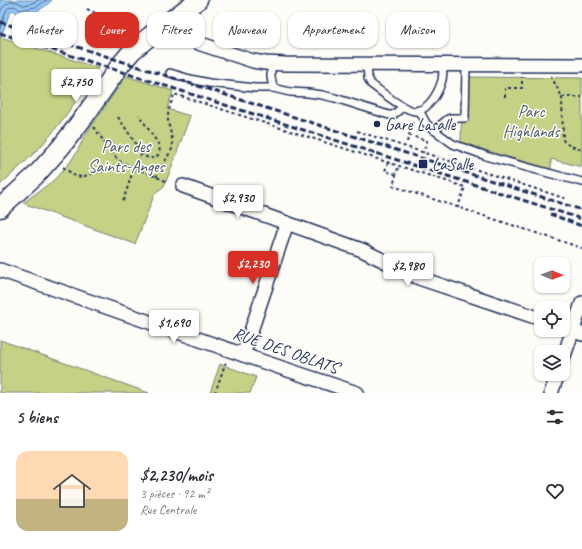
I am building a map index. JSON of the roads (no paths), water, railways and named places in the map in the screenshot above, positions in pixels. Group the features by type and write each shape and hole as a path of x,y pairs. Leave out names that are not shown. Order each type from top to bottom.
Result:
{"main road":[{"path":"182,12 198,0"},
{"path":"0,208 36,175 61,147 121,64 132,51 147,38"}],"street":[{"path":"205,45 253,61 271,64 582,65"},
{"path":"183,186 362,250 419,278 534,317"},
{"path":"244,355 287,223"},
{"name":"RUE DES OBLATS","path":"0,270 357,393"},
{"path":"568,345 582,303"},
{"path":"551,393 555,381"}],"lane":[{"path":"271,64 273,88"},
{"path":"367,64 368,78 371,84 403,107 417,111 434,130 453,144 483,156 582,182"},
{"path":"417,111 430,103 438,90 442,79 443,64"},
{"path":"434,130 448,119 465,118 466,64"},
{"path":"170,73 196,81 209,83 255,88 273,88 290,92 308,93 335,98 389,115 393,115 403,107"}],"water":[{"path":"0,0 52,0 44,7 36,11 16,12 14,10 10,12 0,38"}],"railway":[{"path":"0,22 582,210"},
{"path":"0,33 582,219"},
{"path":"550,214 582,226"}],"place":[{"name":"Gare Lasalle","path":"377,124"},
{"name":"LaSalle","path":"423,164"}],"park label":[{"name":"Parc Highlands","path":"531,121"},
{"name":"Parc des Saints-Anges","path":"126,156"}]}
